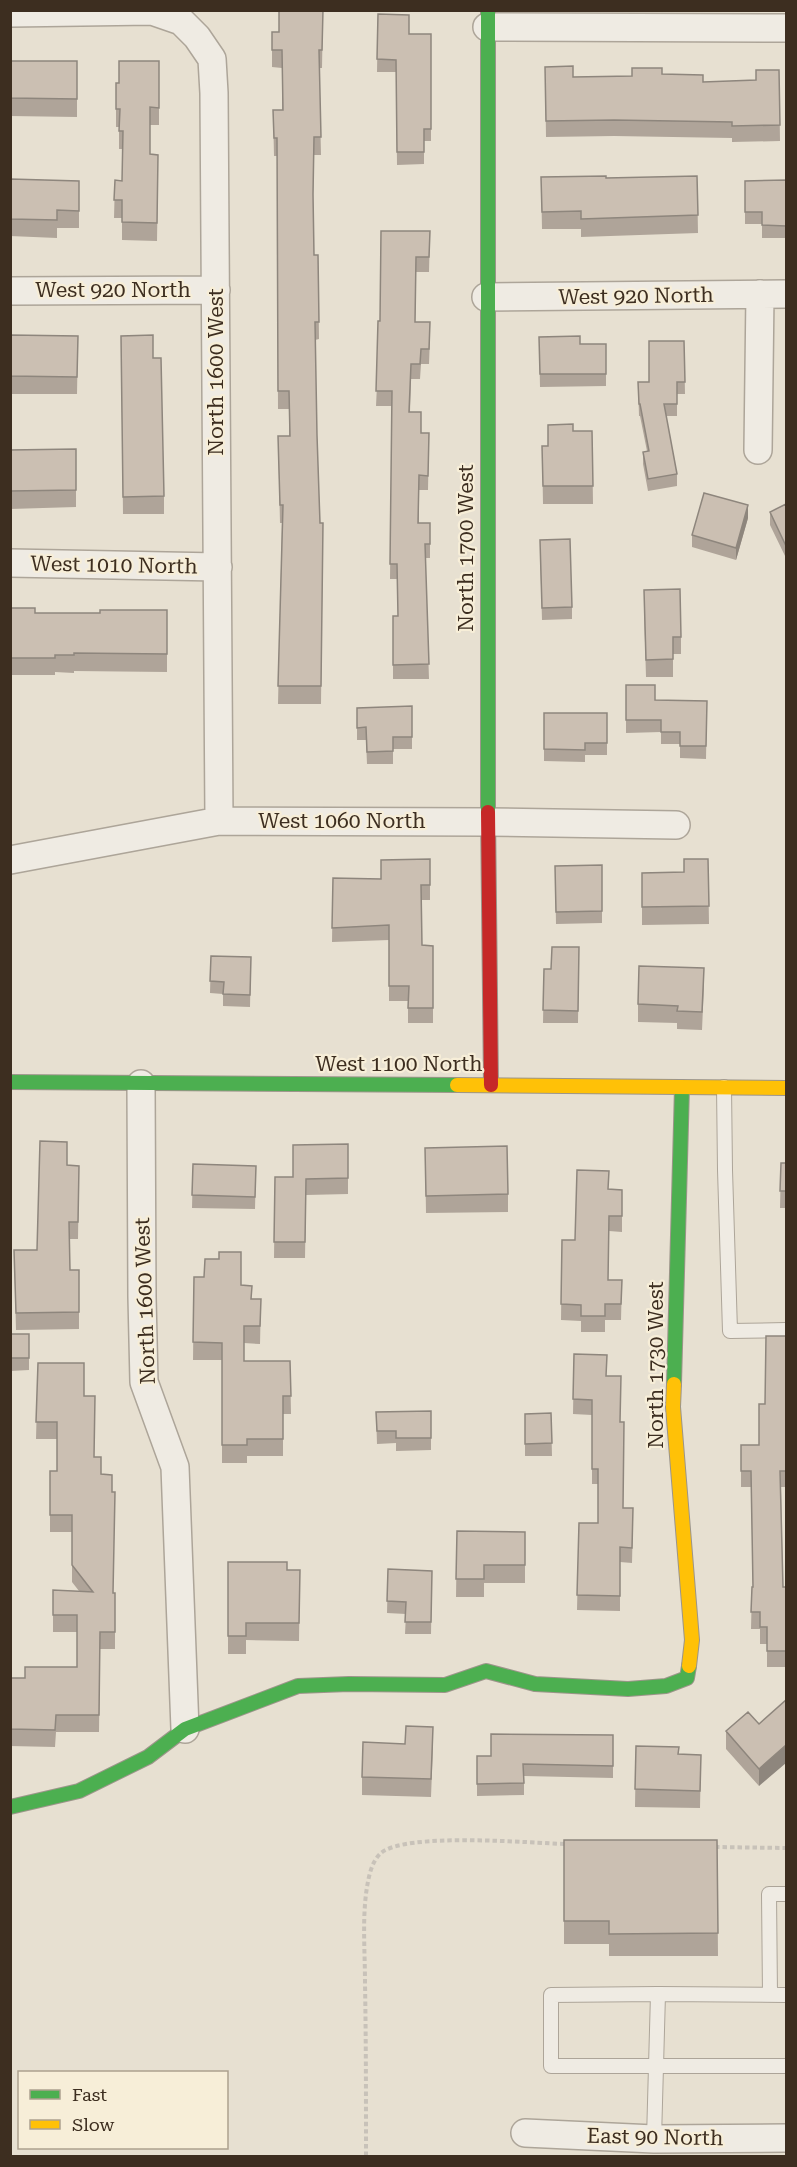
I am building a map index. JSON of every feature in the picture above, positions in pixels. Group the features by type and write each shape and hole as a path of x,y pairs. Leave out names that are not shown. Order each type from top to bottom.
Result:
{"street":[{"name":"North 1600 West","path":"12,12 152,11 181,21 198,37 212,59 216,290 219,821"},
{"path":"488,19 786,28"},
{"name":"North 1700 West","path":"488,19 486,297 491,1085"},
{"name":"West 920 North","path":"10,291 216,290"},
{"path":"758,450 760,294"},
{"name":"West 920 North","path":"486,297 786,294"},
{"name":"West 1010 North","path":"10,563 218,567"},
{"name":"West 1060 North","path":"10,860 219,821 676,825"},
{"name":"West 1100 North","path":"10,1083 786,1088"},
{"name":"North 1600 West","path":"141,1084 144,1382 175,1467 185,1729"},
{"name":"North 1730 West","path":"185,1729 298,1686 445,1685 486,1671 535,1684 628,1689 666,1686 687,1678 692,1640 673,1407 682,1087"},
{"path":"10,1807 79,1791 148,1757 185,1729"},
{"name":"East 90 North","path":"525,2133 654,2148 786,2138"}],"lane":[{"path":"724,1088 730,1331 786,1330"},
{"path":"770,1995 769,1894 786,1894"},
{"path":"654,2148 658,1994"},
{"path":"786,1995 551,1995 551,2066 786,2066"}],"path":[{"path":"366,2157 365,1931 367,1887 372,1865 381,1853 396,1846 414,1843 450,1841 570,1844"},
{"path":"714,1847 786,1848"}],"building":[{"path":"279,10 323,10 322,50 319,50 321,137 314,137 313,194 314,255 318,255 319,322 315,322 317,435 320,523 323,523 321,686 278,686 283,505 280,505 278,436 290,436 289,391 278,391 277,138 274,138 273,110 283,110 282,50 272,50 272,32 279,32"},
{"path":"378,14 409,15 409,34 431,34 431,129 424,129 424,152 397,152 396,60 377,59"},
{"path":"10,61 77,61 77,99 10,98"},
{"path":"119,61 159,61 159,108 150,107 150,154 158,155 157,223 122,222 122,200 114,200 115,180 122,181 123,131 119,131 120,109 116,109"},
{"path":"573,66 573,77 632,76 632,68 662,68 662,74 703,75 703,82 756,80 756,70 779,70 780,125 732,126 732,122 546,121 545,67"},
{"path":"606,176 606,178 697,176 698,215 581,219 581,211 542,212 541,177"},
{"path":"10,179 79,181 79,211 57,210 57,220 10,219"},
{"path":"786,180 786,226 762,225 762,212 745,212 745,181"},
{"path":"381,231 430,231 429,257 416,257 415,322 430,322 429,349 421,349 420,364 411,364 409,412 421,412 421,433 429,433 428,476 419,475 418,523 430,523 430,544 425,544 429,664 393,665 393,616 398,616 397,564 390,564 392,391 376,391 378,321 380,321"},
{"path":"10,335 78,336 77,377 10,376"},
{"path":"153,335 153,358 161,358 164,496 123,497 121,336"},
{"path":"580,336 580,344 606,344 606,374 540,374 539,337"},
{"path":"649,341 684,341 685,382 677,382 677,404 664,404 677,474 648,479 643,452 649,451 639,404 638,382 649,382"},
{"path":"573,424 573,431 592,431 593,486 543,486 542,446 548,446 548,425"},
{"path":"76,449 76,490 10,491 10,450"},
{"path":"704,493 748,505 736,548 692,535"},
{"path":"786,504 786,546 770,512"},
{"path":"570,539 572,607 542,608 540,540"},
{"path":"680,589 681,637 673,637 673,659 646,660 644,590"},
{"path":"10,608 35,608 35,613 167,610 167,654 74,653 74,655 55,655 55,658 10,658"},
{"path":"626,685 655,685 655,700 707,701 706,746 680,746 680,732 661,732 661,720 626,720"},
{"path":"412,706 412,737 393,737 393,751 367,752 366,727 357,728 357,708"},
{"path":"544,713 607,713 607,743 585,743 585,750 544,749"},
{"path":"430,859 430,885 421,885 422,945 433,946 433,1008 408,1008 409,986 389,986 389,925 332,928 333,878 381,879 381,860"},
{"path":"684,859 708,859 709,906 642,907 642,873 684,872"},
{"path":"602,865 602,911 556,912 555,866"},
{"path":"552,947 579,947 578,1011 543,1010 544,969 551,969"},
{"path":"211,956 251,957 250,995 223,994 224,982 210,981"},
{"path":"639,966 704,968 702,1012 677,1011 678,1006 638,1004"},
{"path":"40,1141 67,1142 67,1165 79,1166 78,1222 69,1222 70,1270 79,1270 79,1312 16,1313 14,1250 37,1250"},
{"path":"348,1144 348,1178 306,1179 305,1242 274,1242 275,1177 293,1177 293,1145"},
{"path":"507,1146 508,1194 426,1196 425,1148"},
{"path":"781,1163 786,1163 786,1191 780,1191"},
{"path":"193,1164 256,1166 255,1197 192,1195"},
{"path":"577,1170 609,1171 608,1189 622,1190 622,1216 609,1216 608,1280 622,1280 621,1304 605,1304 605,1316 581,1316 581,1305 561,1304 562,1240 575,1240"},
{"path":"219,1252 241,1252 241,1285 252,1286 251,1299 261,1299 260,1326 244,1326 244,1361 290,1361 291,1396 283,1396 283,1439 247,1439 247,1445 222,1445 222,1343 193,1342 194,1277 204,1277 205,1259 219,1259"},
{"path":"10,1334 29,1334 29,1358 10,1358"},
{"path":"766,1336 786,1336 786,1471 780,1471 783,1587 786,1587 786,1651 767,1651 767,1627 760,1627 760,1612 751,1612 753,1587 751,1471 741,1471 741,1445 759,1445 759,1404 765,1404"},
{"path":"574,1354 607,1355 606,1376 621,1376 620,1422 624,1422 623,1508 633,1508 632,1548 620,1547 620,1596 577,1595 579,1523 598,1523 598,1469 592,1469 592,1400 573,1399"},
{"path":"38,1363 84,1363 84,1396 95,1396 94,1457 101,1457 101,1474 112,1475 112,1492 115,1492 113,1593 115,1593 115,1632 100,1632 99,1715 56,1715 55,1730 10,1729 10,1678 25,1678 25,1667 77,1667 77,1615 53,1615 53,1590 93,1592 72,1565 72,1515 50,1515 50,1471 57,1471 57,1422 36,1422"},
{"path":"431,1411 431,1438 396,1438 396,1431 377,1431 376,1412"},
{"path":"551,1413 552,1443 525,1444 525,1414"},
{"path":"457,1531 525,1532 525,1565 484,1565 484,1579 456,1579"},
{"path":"228,1562 287,1562 287,1570 300,1570 299,1623 246,1623 246,1636 228,1636"},
{"path":"388,1569 432,1571 431,1622 405,1622 406,1602 387,1601"},
{"path":"786,1700 786,1745 759,1769 726,1731 748,1712 759,1724"},
{"path":"406,1726 433,1727 431,1779 362,1777 363,1742 405,1744"},
{"path":"491,1734 613,1735 613,1766 523,1764 524,1783 477,1784 477,1756 491,1756"},
{"path":"636,1746 679,1747 678,1754 701,1755 700,1791 635,1789"},
{"path":"564,1840 717,1840 718,1933 609,1934 609,1921 564,1921"}],"traffic: fast":[{"path":"488,10 488,812"},
{"path":"10,1082 457,1085"},
{"path":"674,1384 682,1087"},
{"path":"10,1807 79,1791 148,1757 185,1729 298,1686 445,1685 486,1671 535,1684 628,1689 666,1686 687,1678 689,1666"}],"traffic: slow":[{"path":"457,1085 786,1088"},
{"path":"674,1384 673,1407 692,1640 689,1666"}],"traffic: jam":[{"path":"488,812 491,1085"}]}
